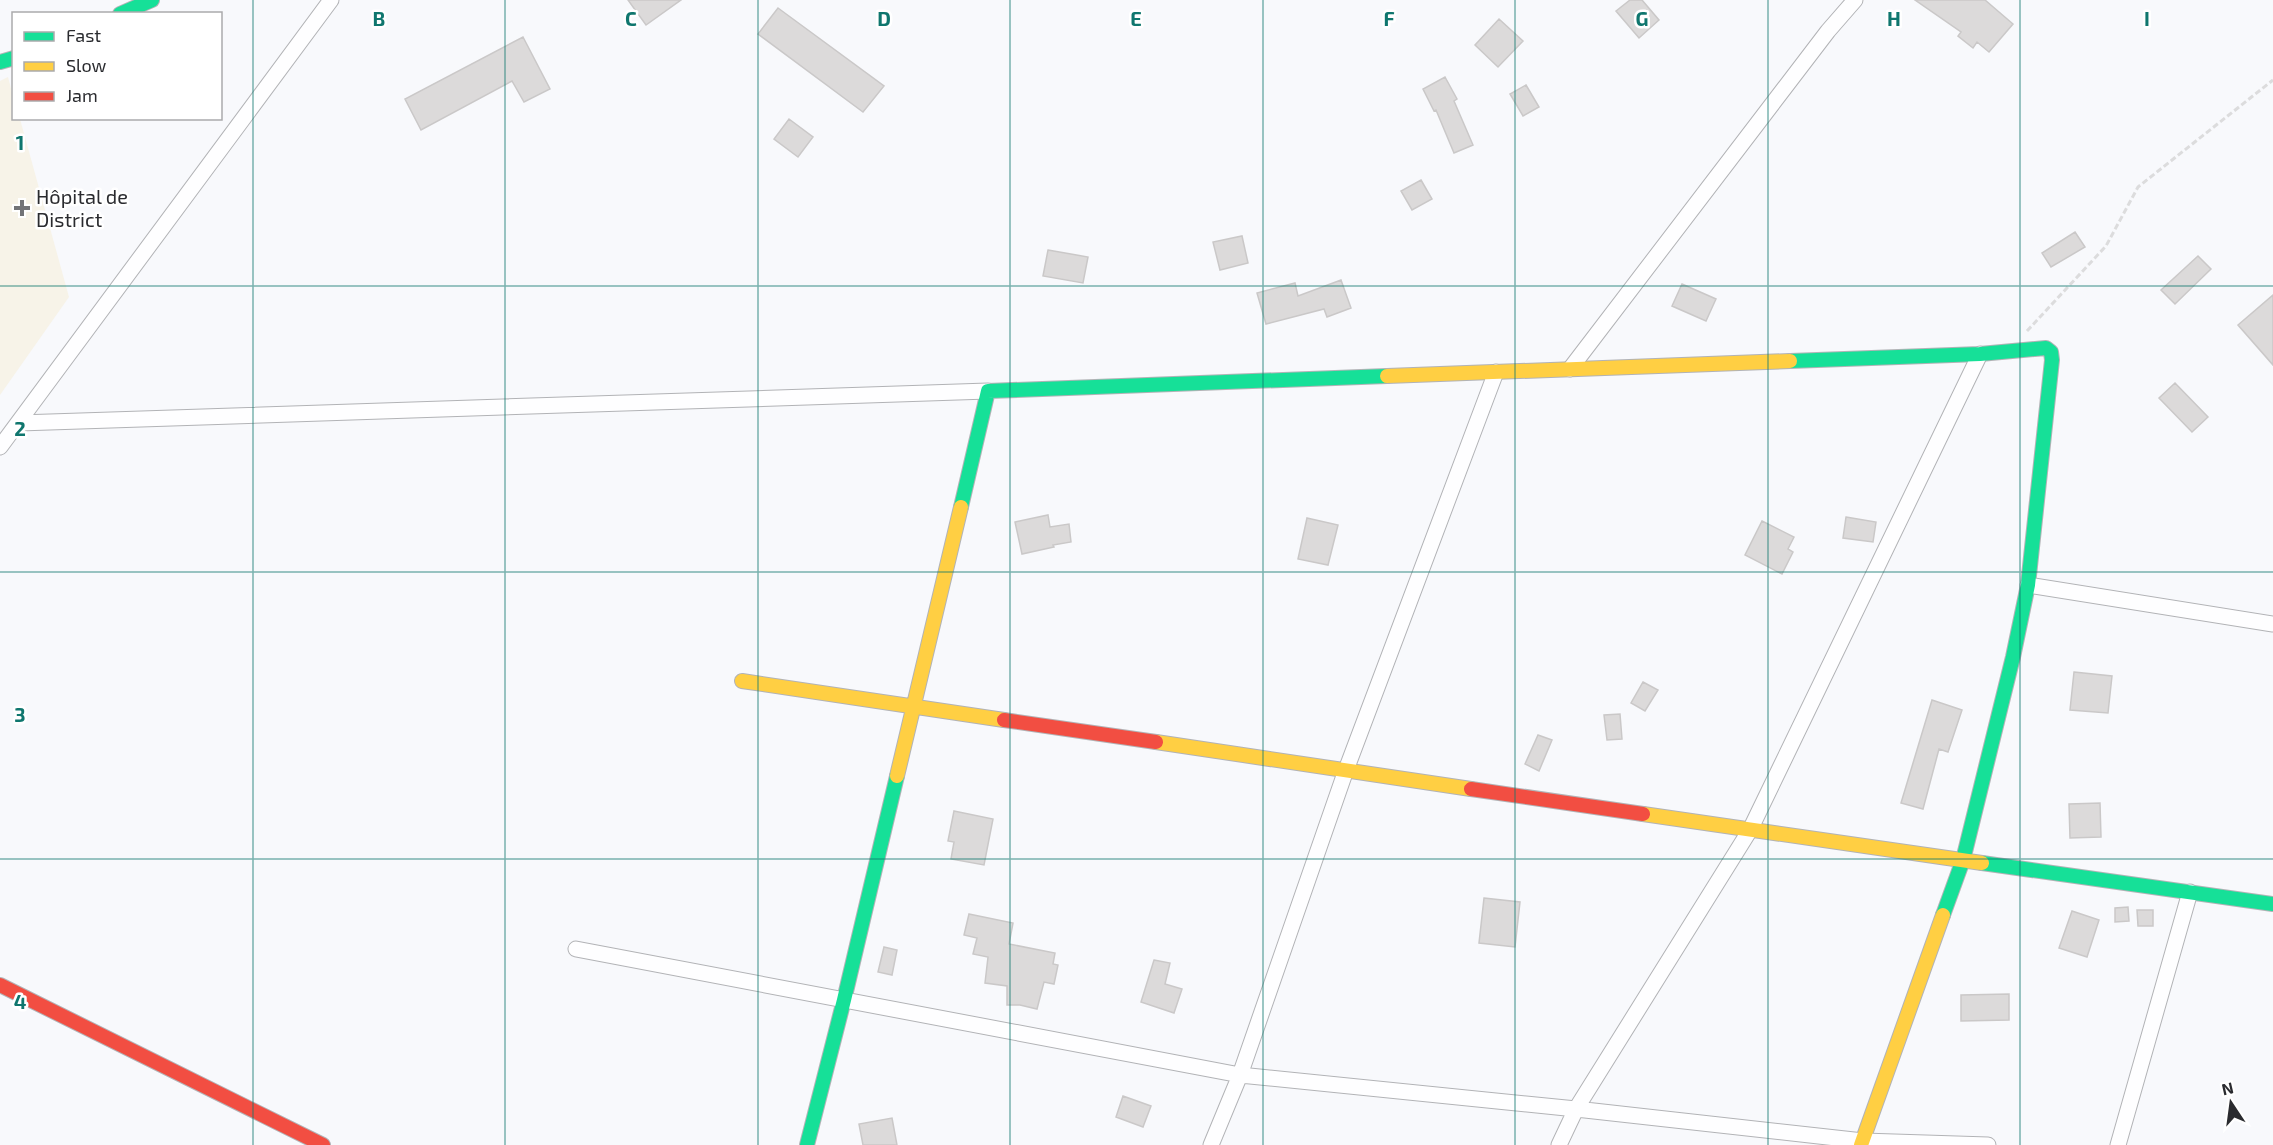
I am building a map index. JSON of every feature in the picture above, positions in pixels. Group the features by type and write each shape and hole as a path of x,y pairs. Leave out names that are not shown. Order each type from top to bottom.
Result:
{"main road":[{"path":"125,12 152,0"},
{"path":"807,1145 844,1000 988,391 1980,354 2046,348 2051,352 2052,360 2028,585 2013,657 1963,860 1862,1143"},
{"path":"742,681 1750,830 2273,904"},
{"path":"0,985 323,1145"}],"street":[{"path":"0,447 332,0"},
{"path":"1570,369 1828,31 1856,0"},
{"path":"1559,1145 1576,1109 1750,830 1980,354"},
{"path":"1211,1145 1239,1075 1346,770 1496,372"},
{"path":"19,423 988,391"},
{"path":"2028,585 2273,624"},
{"path":"2118,1145 2190,892"},
{"path":"576,949 1239,1075 1576,1109 1862,1143 1988,1145"}],"path":[{"path":"2018,335 2028,331 2106,246 2138,187 2273,80"}],"shaded area":[{"name":"Hôpital de District","path":"8,77 12,92 12,120 20,120 69,297 0,395 0,81"}],"building":[{"path":"628,0 681,0 646,25"},
{"path":"1630,0 1642,0 1659,20 1639,38 1616,11"},
{"path":"1915,0 1985,0 2013,24 1989,52 1977,42 1973,48 1958,36 1961,32"},
{"path":"778,8 884,86 863,112 758,34"},
{"path":"1499,19 1523,41 1498,67 1475,45"},
{"path":"523,37 550,89 524,102 512,81 421,130 405,99"},
{"path":"1445,77 1457,99 1454,101 1473,145 1454,153 1436,110 1434,111 1423,89"},
{"path":"1526,85 1539,107 1523,116 1510,94"},
{"path":"789,119 813,137 798,157 774,139"},
{"path":"1421,180 1432,199 1412,210 1401,191"},
{"path":"2075,232 2085,247 2051,267 2042,253"},
{"path":"1242,236 1248,263 1220,270 1213,242"},
{"path":"1048,250 1088,257 1083,283 1043,276"},
{"path":"2198,256 2211,269 2175,304 2161,290"},
{"path":"1341,280 1351,308 1327,317 1324,309 1266,324 1257,293 1295,283 1298,296"},
{"path":"1682,284 1716,299 1706,321 1672,306"},
{"path":"2273,295 2273,365 2238,325"},
{"path":"2175,383 2208,417 2192,432 2159,398"},
{"path":"1048,515 1050,527 1069,524 1071,542 1022,554 1015,522"},
{"path":"1846,517 1876,522 1873,542 1843,538"},
{"path":"1307,518 1338,525 1328,565 1298,559"},
{"path":"1762,521 1794,537 1788,549 1793,552 1782,574 1745,555"},
{"path":"2074,672 2112,676 2108,713 2070,710"},
{"path":"1643,682 1658,690 1645,711 1631,703"},
{"path":"1932,700 1962,710 1948,752 1939,749 1923,809 1901,803"},
{"path":"1620,714 1622,739 1607,740 1604,715"},
{"path":"1538,735 1552,740 1539,771 1525,764"},
{"path":"2100,803 2101,837 2070,838 2069,804"},
{"path":"954,811 993,819 984,865 951,859 954,842 948,841"},
{"path":"1484,898 1520,902 1515,947 1479,943"},
{"path":"2128,907 2129,921 2115,922 2115,908"},
{"path":"2137,910 2153,910 2153,926 2138,926"},
{"path":"2072,911 2099,920 2087,957 2059,948"},
{"path":"969,914 1013,923 1009,944 1055,953 1053,964 1058,965 1054,984 1044,982 1037,1009 1007,1005 1007,986 985,983 988,957 973,954 977,938 964,935"},
{"path":"884,947 897,950 892,975 878,972"},
{"path":"1154,960 1170,963 1165,984 1182,989 1174,1013 1141,1002"},
{"path":"2009,994 2009,1020 1961,1021 1961,995"},
{"path":"1123,1096 1151,1106 1143,1127 1116,1117"},
{"path":"892,1118 897,1145 863,1145 859,1124"}],"traffic: fast":[{"path":"125,12 152,0"},
{"path":"0,62 12,59"},
{"path":"1790,361 1980,354 2046,348 2051,352 2028,585 2013,657 1963,860 1943,915"},
{"path":"961,507 988,391 1387,376"},
{"path":"807,1145 897,776"},
{"path":"1982,863 2273,904"}],"traffic: slow":[{"path":"1387,376 1790,361"},
{"path":"897,776 961,507"},
{"path":"742,681 1004,720"},
{"path":"1156,742 1471,789"},
{"path":"1643,814 1982,863"},
{"path":"1861,1145 1943,915"}],"traffic: jam":[{"path":"1004,720 1156,742"},
{"path":"1471,789 1643,814"},
{"path":"0,985 323,1145"}],"place":[{"name":"Hôpital de District","path":"22,208"}]}
